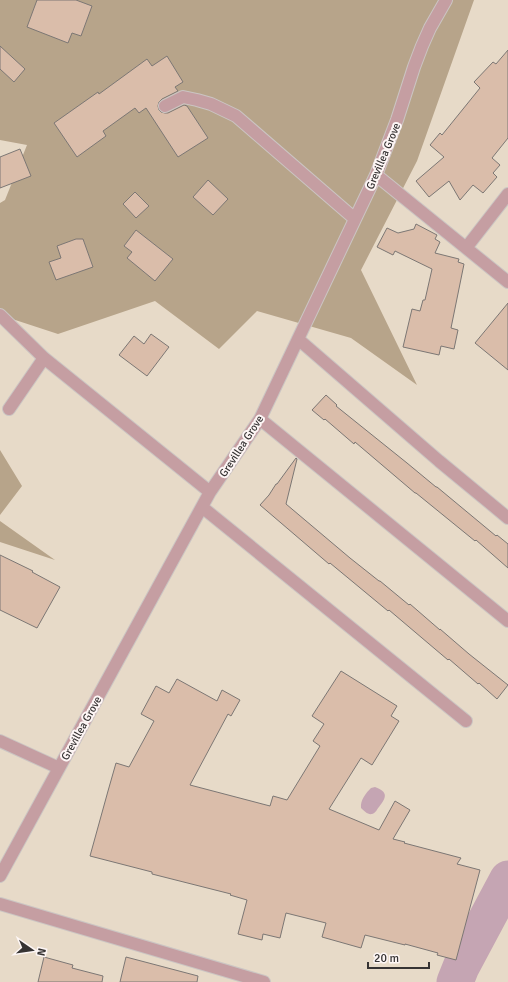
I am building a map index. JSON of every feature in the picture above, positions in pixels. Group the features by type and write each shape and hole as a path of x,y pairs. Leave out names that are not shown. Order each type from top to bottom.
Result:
{"street":[{"name":"Grevillea Grove","path":"0,876 210,492 260,419 376,175 398,120 422,46 430,28 446,0"},
{"path":"165,106 183,98 211,104 236,116 354,219"},
{"path":"376,175 508,282"},
{"path":"466,248 508,194"},
{"path":"0,316 44,358 210,492"},
{"path":"298,339 433,456 508,518"},
{"path":"9,410 44,358"},
{"path":"260,419 508,621"},
{"path":"202,507 466,721"},
{"path":"0,741 59,768"},
{"path":"0,904 264,982"}],"shaded area":[{"path":"0,0 508,0 508,982 0,982"},
{"path":"0,0 474,0 417,161 361,270 417,385 351,338 257,311 219,349 155,301 58,334 0,315 0,203 5,200 27,145 0,140"},
{"path":"0,450 22,486 0,515"},
{"path":"0,521 55,560 0,542"},
{"path":"375,787 383,791 385,798 375,812 369,814 361,808 361,802 369,790"}],"building":[{"path":"37,0 76,0 92,6 81,36 72,33 68,43 27,27"},
{"path":"0,46 25,69 14,82 0,69"},
{"path":"508,50 508,138 492,158 500,165 493,173 497,177 483,193 473,185 460,200 449,181 429,197 416,181 444,157 430,145 440,133 442,135 480,88 474,82 493,62 496,64"},
{"path":"167,56 183,82 175,87 178,91 159,102 159,110 161,112 168,113 184,105 187,106 208,138 178,157 146,108 139,113 135,108 103,131 106,136 77,157 54,123 98,92 99,94 147,59 152,66"},
{"path":"20,149 31,176 0,188 0,157"},
{"path":"208,180 228,199 213,215 193,197"},
{"path":"135,192 149,206 136,218 123,204"},
{"path":"416,224 437,235 435,239 440,242 435,253 459,259 458,262 464,264 451,328 458,330 454,349 441,346 439,355 403,347 412,309 420,311 423,300 425,300 432,269 395,251 393,255 377,247 387,228 398,233 414,229"},
{"path":"136,230 173,259 155,281 127,258 132,252 124,246"},
{"path":"76,239 83,239 93,267 56,280 49,262 61,258 57,246"},
{"path":"508,303 508,370 475,343"},
{"path":"151,334 169,347 147,376 119,355 134,336 144,344"},
{"path":"326,395 337,405 336,406 496,536 497,535 508,544 508,568 476,540 475,541 415,493 355,442 354,444 312,410"},
{"path":"296,458 286,504 350,558 409,605 410,604 508,685 497,699 389,610 388,611 330,563 329,564 260,505"},
{"path":"0,555 33,571 32,572 60,587 37,628 0,610"},
{"path":"341,671 397,706 391,716 399,721 372,765 361,758 329,809 379,830 395,801 410,810 393,839 461,858 457,864 480,870 456,960 437,955 438,953 365,935 361,948 322,937 326,923 286,913 280,938 263,934 262,940 238,934 247,900 230,895 231,894 152,874 152,872 90,856 116,763 129,767 154,721 141,714 156,686 169,693 177,679 217,701 222,690 240,700 231,716 228,714 190,785 270,806 273,796 287,800 320,746 313,741 324,724 312,716"},
{"path":"44,957 73,965 72,968 103,976 102,982 38,982"},
{"path":"126,957 198,976 197,982 120,982"}],"waterway":[{"path":"455,982 461,967 508,879"}]}
